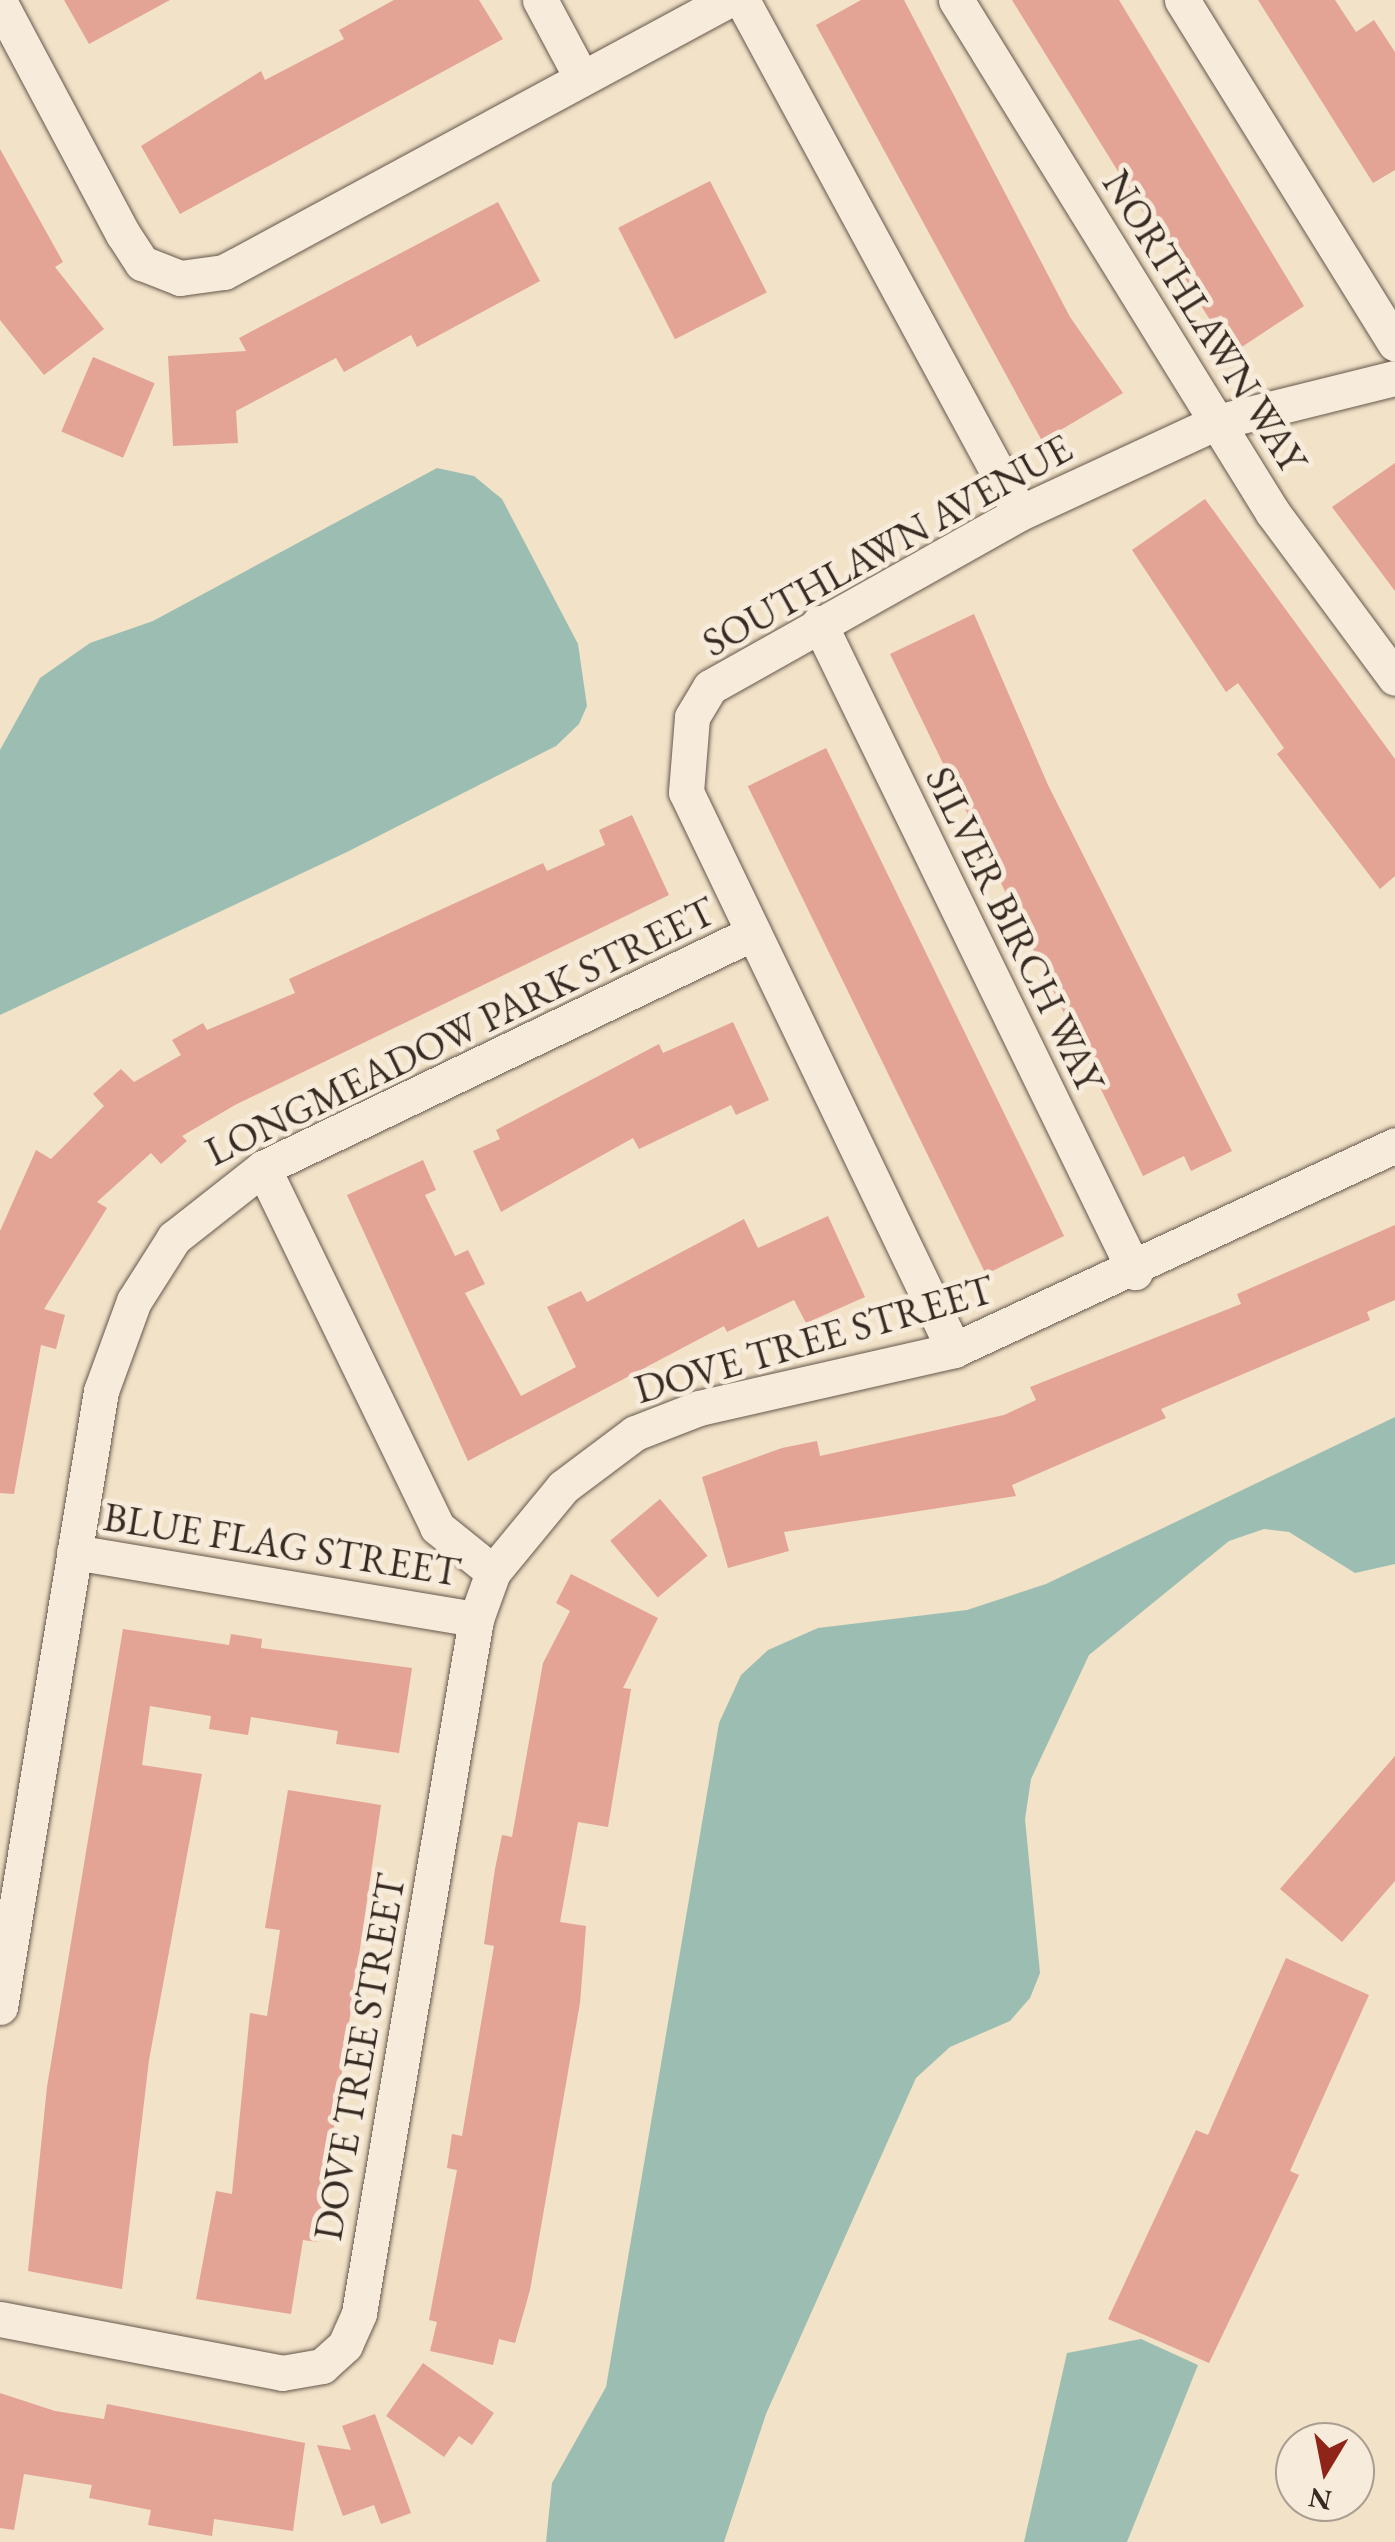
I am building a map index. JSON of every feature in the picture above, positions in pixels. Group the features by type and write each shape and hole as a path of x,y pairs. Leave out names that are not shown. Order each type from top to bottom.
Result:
{"street":[{"path":"540,0 580,74"},
{"path":"0,3 142,263 180,278 224,272 580,74 728,0"},
{"path":"742,0 1020,513"},
{"name":"NORTHLAWN WAY","path":"956,0 1217,422 1395,678"},
{"path":"1182,0 1395,344"},
{"name":"SOUTHLAWN AVENUE","path":"954,1350 686,792 683,751 710,687 1020,513 1217,422 1395,378"},
{"name":"SILVER BIRCH WAY","path":"819,623 1134,1272"},
{"name":"LONGMEADOW PARK STREET","path":"0,2007 101,1391 134,1301 174,1238 264,1168 753,934"},
{"name":"DOVE TREE STREET","path":"0,2319 282,2373 322,2366 360,2313 476,1619 493,1572 563,1487 635,1432 699,1408 954,1350 1134,1272 1395,1145"},
{"path":"264,1168 437,1527 493,1572"},
{"name":"BLUE FLAG STREET","path":"74,1552 476,1619"}],"water":[{"path":"437,468 474,476 502,499 578,644 587,706 579,724 556,746 347,852 0,1015 0,750 40,678 90,643 153,621"},
{"path":"1395,1417 1395,1564 1355,1573 1289,1532 1264,1529 1229,1541 1089,1655 1031,1779 1025,1819 1040,1973 1030,1998 1010,2021 950,2047 916,2078 766,2414 724,2542 546,2542 552,2483 606,2387 719,1723 741,1675 768,1650 818,1628 967,1610 1046,1584"},
{"path":"1141,2339 1198,2365 1127,2542 1024,2542 1067,2353"}],"building":[{"path":"64,0 170,0 89,44"},
{"path":"394,0 479,0 503,39 180,214 141,146 261,71 265,80 344,39 339,30"},
{"path":"861,0 904,0 1070,317 1123,393 1042,441 816,25"},
{"path":"1012,0 1119,0 1304,306 1231,354"},
{"path":"1258,0 1335,0 1356,32 1374,20 1395,52 1395,170 1373,183"},
{"path":"0,149 63,262 55,267 104,329 44,375 0,320"},
{"path":"710,181 767,292 675,339 618,228"},
{"path":"498,202 540,281 417,347 411,335 344,372 336,358 236,411 238,443 173,446 168,356 246,351 239,338"},
{"path":"93,357 155,383 123,458 61,432"},
{"path":"1395,463 1395,591 1332,507"},
{"path":"1205,499 1395,759 1395,876 1380,889 1277,754 1284,748 1238,683 1226,692 1132,550"},
{"path":"974,614 1048,785 1232,1151 1191,1171 1184,1156 1143,1176 890,654"},
{"path":"826,748 1064,1236 986,1274 748,786"},
{"path":"632,815 669,895 235,1105 182,1136 187,1141 161,1164 151,1153 97,1202 107,1208 44,1309 65,1315 56,1349 41,1345 14,1494 0,1493 0,1231 36,1150 51,1159 104,1106 93,1094 121,1069 134,1082 181,1055 172,1040 203,1023 207,1030 295,993 289,979 543,863 547,871 605,845 599,830"},
{"path":"733,1022 769,1100 736,1115 731,1105 639,1149 633,1138 501,1212 473,1151 500,1139 496,1130 659,1044 663,1053"},
{"path":"423,1160 436,1190 425,1195 455,1256 468,1250 485,1284 465,1293 521,1396 576,1367 547,1307 581,1291 587,1302 744,1219 758,1248 828,1216 865,1297 806,1323 794,1300 727,1332 724,1326 468,1461 347,1195"},
{"path":"1395,1225 1395,1300 1367,1312 1370,1320 1161,1409 1166,1418 1012,1485 1016,1496 784,1532 789,1551 728,1568 702,1477 782,1448 817,1441 820,1456 1004,1415 1036,1400 1030,1387 1241,1304 1237,1294"},
{"path":"660,1499 708,1556 658,1597 610,1541"},
{"path":"571,1574 658,1618 623,1688 631,1689 608,1827 578,1822 560,1922 586,1926 580,2003 530,2290 515,2343 499,2339 493,2365 430,2351 437,2322 429,2320 457,2170 447,2168 452,2134 462,2136 494,1946 484,1944 495,1869 502,1835 512,1837 543,1663 570,1611 556,1603"},
{"path":"123,1629 229,1645 231,1634 262,1639 261,1648 412,1668 399,1753 336,1744 338,1731 251,1717 248,1735 209,1729 211,1716 150,1706 142,1765 202,1774 149,2060 122,2289 28,2271 47,2087"},
{"path":"1395,1756 1395,1881 1342,1942 1280,1889"},
{"path":"288,1790 381,1805 317,2242 303,2240 291,2314 196,2299 216,2191 232,2194 250,2013 267,2016 280,1930 265,1928"},
{"path":"1286,1958 1369,1995 1290,2171 1299,2175 1209,2363 1108,2319 1196,2130 1208,2135"},
{"path":"423,2363 494,2413 472,2445 459,2436 444,2457 386,2416"},
{"path":"0,2393 55,2411 104,2419 107,2404 305,2443 293,2531 214,2519 212,2536 148,2525 151,2510 89,2498 92,2485 24,2474 14,2530 0,2528"},
{"path":"375,2414 411,2513 381,2524 374,2505 343,2516 317,2445 351,2450 342,2426"}]}
